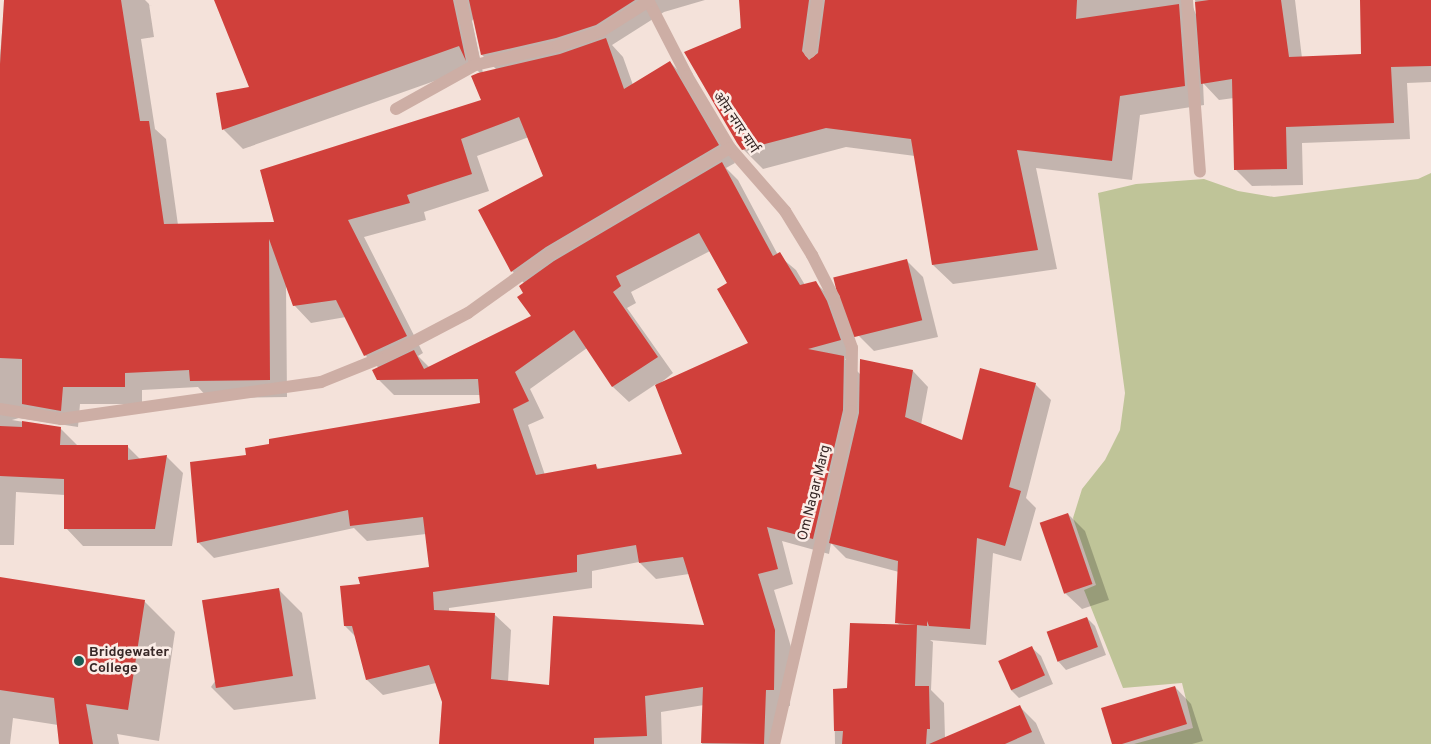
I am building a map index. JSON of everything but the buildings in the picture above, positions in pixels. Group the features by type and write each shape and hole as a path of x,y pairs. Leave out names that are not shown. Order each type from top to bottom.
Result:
{"street":[{"path":"462,0 475,65"},
{"path":"396,109 475,65 558,46 600,32 648,0"},
{"name":"ओम नगर मार्ग","path":"648,0 687,76 730,148 785,211 812,254"},
{"path":"810,52 817,0"},
{"path":"1187,0 1200,172"},
{"path":"0,409 61,419 321,382 388,356 468,313 550,254 730,148"},
{"name":"Om Nagar Marg","path":"774,744 851,412 852,348 834,298 812,254"}],"green space":[{"path":"1431,173 1431,744 1134,744 1193,728 1182,683 1123,688 1084,590 1096,585 1073,518 1082,489 1105,460 1120,430 1125,393 1098,193 1136,184 1204,179 1238,191 1274,197 1418,179"}],"place":[{"name":"Bridgewater College","path":"79,661"}]}
